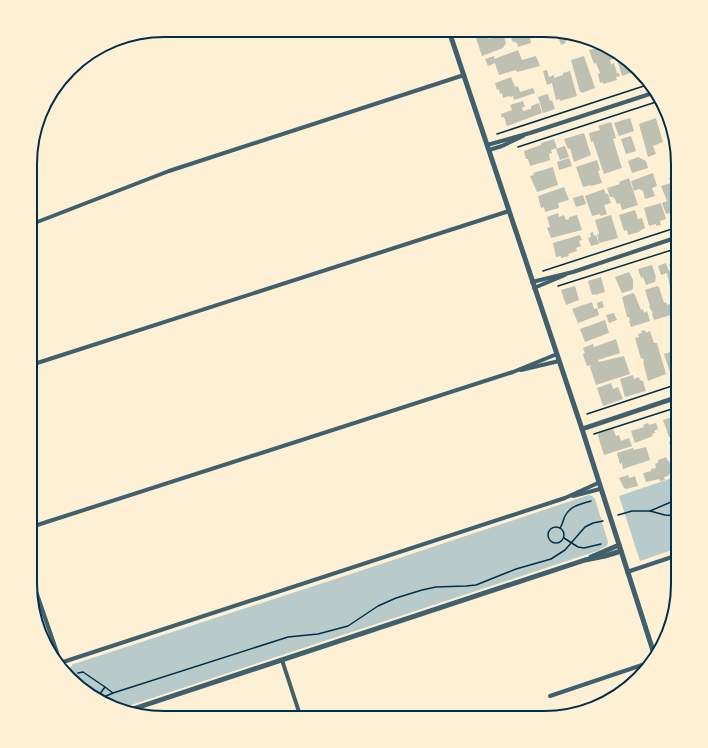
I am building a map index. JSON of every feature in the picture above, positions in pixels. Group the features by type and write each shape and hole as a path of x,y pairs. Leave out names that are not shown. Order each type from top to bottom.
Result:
{"street":[{"path":"451,37 582,429 598,483 653,650"},
{"path":"37,222 169,171 464,75"},
{"path":"487,144 530,133 650,94"},
{"path":"489,150 502,146 530,133"},
{"path":"37,363 509,211"},
{"path":"532,282 572,272 671,239"},
{"path":"534,288 547,284 572,272"},
{"path":"513,372 557,354"},
{"path":"37,525 513,372 559,361"},
{"path":"582,429 671,399"},
{"path":"565,498 598,483"},
{"path":"65,664 565,498 600,489"},
{"path":"136,708 585,560 619,545"},
{"path":"585,560 621,551"},
{"path":"627,572 671,557"},
{"path":"37,596 57,653"},
{"path":"282,660 299,711"},
{"path":"550,696 642,665"}],"path":[{"path":"497,134 644,86"},
{"path":"518,147 655,102"},
{"path":"543,271 671,229"},
{"path":"556,287 671,250"},
{"path":"587,414 671,386"},
{"path":"594,434 671,409"},
{"path":"560,528 570,509 591,500"},
{"path":"617,515 632,511 650,510 671,502"},
{"path":"650,510 671,515"},
{"path":"104,696 288,637 318,634 348,626 378,606 396,598 422,590 436,587 476,585 516,569 551,559 565,550 585,527 602,521"},
{"path":"560,528 551,528 548,533 548,539 552,543 557,544 564,538"},
{"path":"560,528 563,531 564,538 578,547 584,548 605,543"},
{"path":"78,673 83,672 113,693"},
{"path":"100,694 105,687"}],"shaded area":[{"path":"671,478 671,550 640,561 619,496"},
{"path":"589,495 595,499 608,542 607,546 597,551 128,706 93,690 70,670 70,668 73,664"}],"building":[{"path":"476,37 488,37 489,39 494,37 504,37 506,43 503,48 482,56"},
{"path":"511,37 530,37 531,43 518,47 517,43 512,41"},
{"path":"558,38 566,39 566,43 561,45"},
{"path":"596,48 612,56 613,59 610,60 611,64 614,63 617,73 619,73 620,76 616,77 617,80 603,84 603,82 600,83 598,74 600,73 596,63 594,64 589,50"},
{"path":"518,50 522,60 536,56 540,66 517,72 516,70 499,75 495,63 488,66 485,59 494,56 494,59"},
{"path":"584,56 595,88 582,93 580,92 571,60"},
{"path":"617,60 632,72 622,76"},
{"path":"547,70 549,77 554,75 554,78 570,71 577,96 560,101 560,99 556,100 552,83 547,85 543,71"},
{"path":"511,77 515,87 518,86 520,92 533,88 535,93 514,100 513,96 503,98 499,89 497,90 495,83"},
{"path":"548,94 555,109 543,113 538,97"},
{"path":"523,101 525,107 522,107 523,111 531,109 531,106 539,103 542,113 507,126 504,117 502,118 501,114 512,110 510,105"},
{"path":"630,118 634,131 619,136 614,123"},
{"path":"656,118 663,142 653,146 656,154 648,157 639,124"},
{"path":"611,122 616,138 613,139 622,168 604,174 593,141 591,142 589,133 600,130 598,126"},
{"path":"584,133 591,155 574,162 570,148 568,149 564,139"},
{"path":"631,136 636,151 626,154 621,139"},
{"path":"554,139 557,148 551,150 552,153 549,154 550,160 530,166 524,151"},
{"path":"565,146 569,157 560,160 556,149"},
{"path":"638,157 646,161 648,168 632,173 628,161"},
{"path":"569,158 572,166 559,170 557,162"},
{"path":"597,160 600,170 598,171 602,183 583,187 576,167"},
{"path":"553,167 558,185 537,192 530,176 534,175 533,173"},
{"path":"653,173 657,186 652,188 655,196 645,199 643,191 639,189 634,191 631,181"},
{"path":"629,178 638,205 622,210 620,203 617,204 613,197 610,197 607,188 620,184 619,182"},
{"path":"671,183 671,213 666,214 662,203 667,201 661,186"},
{"path":"564,187 569,200 558,203 559,208 545,212 544,207 541,208 538,196"},
{"path":"604,189 606,194 608,194 611,203 604,205 607,214 592,216 585,196"},
{"path":"583,195 586,204 576,207 573,198"},
{"path":"661,203 666,219 660,221 661,225 656,226 656,224 649,226 644,208"},
{"path":"635,210 638,219 642,218 645,228 639,232 628,235 627,230 624,231 619,215"},
{"path":"558,213 559,217 564,215 566,220 569,219 569,217 577,215 582,230 551,238 547,228 550,227 547,217"},
{"path":"611,215 618,238 599,243 597,234 599,234 595,220"},
{"path":"593,232 594,236 596,235 599,244 591,246 588,238 591,237 590,233"},
{"path":"580,235 582,240 579,241 581,246 576,248 577,251 568,254 569,256 561,258 561,256 556,257 553,243"},
{"path":"666,263 669,271 671,271 671,291 667,273 661,275 658,266"},
{"path":"652,265 656,277 655,282 646,285 643,277 641,278 638,269"},
{"path":"629,272 633,280 633,288 632,290 622,293 615,277"},
{"path":"601,277 605,292 592,295 588,281"},
{"path":"575,286 579,300 566,305 561,290"},
{"path":"657,286 659,287 664,303 666,302 667,305 670,304 671,315 654,320 645,290"},
{"path":"633,293 641,310 643,309 644,313 647,311 650,321 631,327 622,297"},
{"path":"602,301 604,307 598,309 597,303"},
{"path":"592,302 594,309 597,308 599,315 578,323 572,309"},
{"path":"614,313 617,320 609,323 606,315"},
{"path":"605,320 609,333 585,342 580,329"},
{"path":"645,330 646,333 650,331 654,343 657,343 666,374 648,381 643,358 641,359 635,338 639,337 638,334 642,333 641,331"},
{"path":"616,339 620,353 598,360 599,362 624,356 630,374 596,385 590,367 591,365 587,366 584,358 583,354 585,353 583,348 593,344 594,347"},
{"path":"671,352 671,372 670,372 664,354"},
{"path":"633,375 634,379 639,377 640,380 643,381 646,391 625,397 620,379"},
{"path":"611,383 613,389 618,387 623,399 603,406 597,388"},
{"path":"671,417 671,436 669,437 663,420"},
{"path":"648,423 649,425 656,423 658,429 654,431 655,433 652,434 653,436 635,443 631,431 644,427 643,425"},
{"path":"613,429 616,436 619,435 621,441 629,438 632,446 604,455 598,436 599,433"},
{"path":"646,447 650,460 623,469 617,453 633,448 634,450"},
{"path":"666,457 669,461 671,472 668,476 664,477 665,480 660,481 659,479 646,482 643,473 656,468 655,464 658,463 658,460"},
{"path":"628,475 629,478 635,476 638,486 626,489 624,488 619,478"}]}
